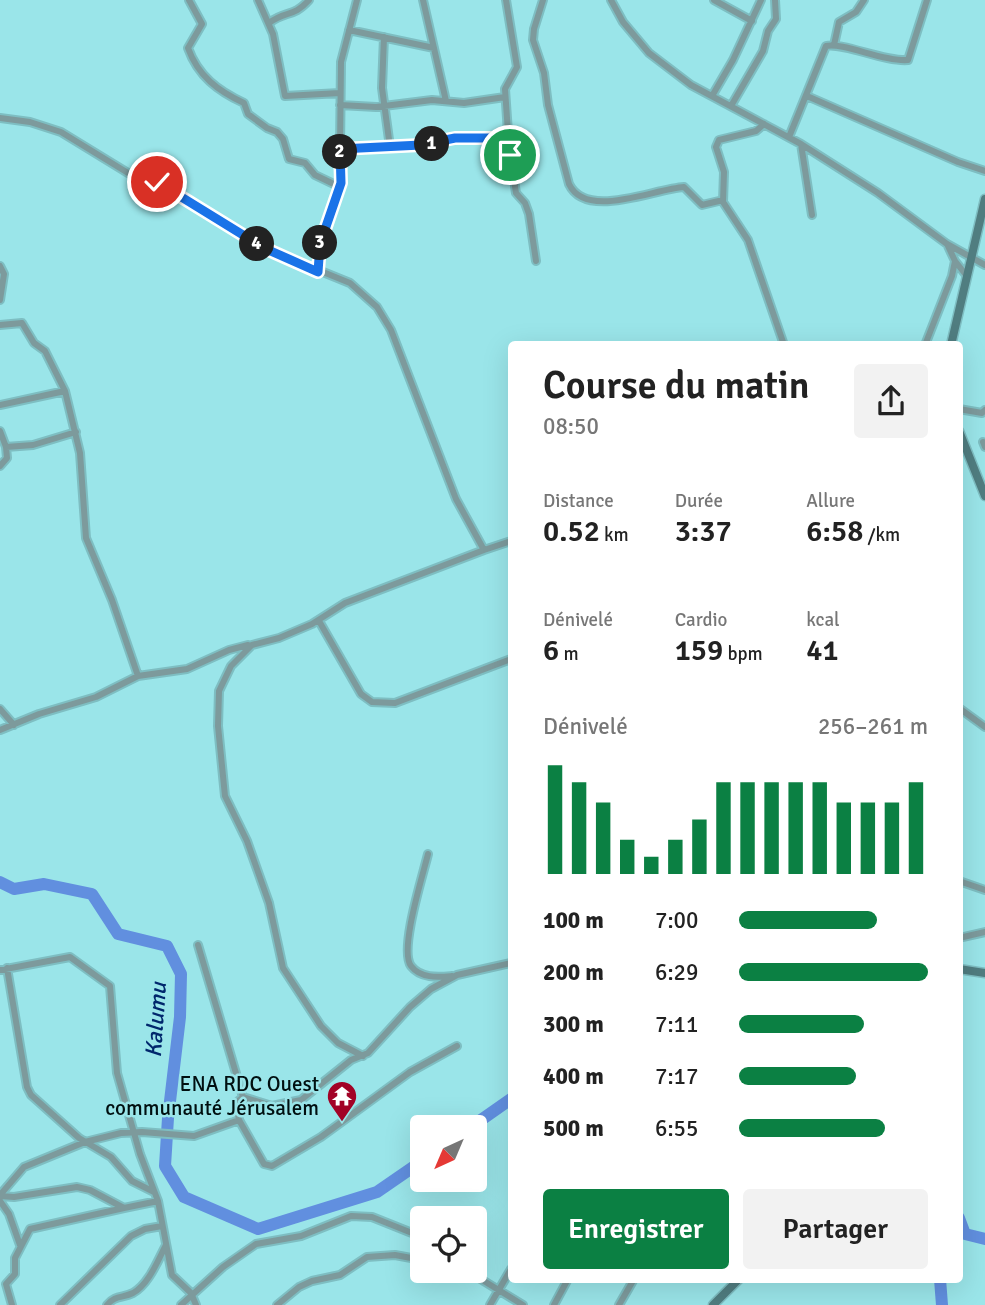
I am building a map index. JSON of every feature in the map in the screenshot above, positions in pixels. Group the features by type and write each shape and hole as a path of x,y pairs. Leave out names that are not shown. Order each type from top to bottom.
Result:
{"street":[{"path":"189,0 202,24 188,48 203,75 224,94 244,103 248,114 277,132 284,141 289,159 305,163 315,175 340,187"},
{"path":"258,0 273,34 285,96 340,93"},
{"path":"269,23 280,15 298,12 309,0"},
{"path":"318,272 320,244 342,175 341,62 357,0"},
{"path":"423,0 446,101"},
{"path":"506,0 517,67 506,86 508,138 514,187 527,207 536,261"},
{"path":"543,0 533,40 544,73 548,105 569,184 575,195 584,200 600,202 684,187 702,205 723,200"},
{"path":"611,0 623,22 649,53 691,85 801,144 878,193 947,244 985,265"},
{"path":"714,0 752,21"},
{"path":"712,96 761,0"},
{"path":"731,106 766,46 768,31 776,19 775,0"},
{"path":"834,45 839,22 856,12 864,0"},
{"path":"789,137 807,96 820,54 826,46 834,45 868,55 908,60 927,0"},
{"path":"349,30 434,48"},
{"path":"384,37 382,88 390,147"},
{"path":"807,96 958,162 985,171"},
{"path":"340,105 385,106 420,100 464,103 505,97"},
{"path":"0,118 30,122 61,132 128,173 167,187 264,248 350,283 369,298 384,317 396,342 456,499 484,550"},
{"path":"764,124 756,131 717,142 716,147 724,172 723,200 748,240 783,341"},
{"path":"340,149 427,145 455,138 508,138"},
{"path":"801,144 812,215"},
{"path":"952,341 985,199"},
{"path":"947,244 966,275"},
{"path":"927,341 952,276 955,261"},
{"path":"0,266 4,274 0,300"},
{"path":"0,325 22,323 34,343 45,351 65,391 76,432 86,538 112,600 138,676"},
{"path":"0,405 65,391"},
{"path":"963,410 982,413 985,410"},
{"path":"0,431 7,458 0,466"},
{"path":"6,446 30,445 76,432"},
{"path":"963,441 985,496"},
{"path":"0,730 96,697 138,676 187,669 229,650 279,638 319,621 345,603 508,542"},
{"path":"319,621 361,694 372,702 395,703 508,660"},
{"path":"251,645 231,666 219,691 218,726 225,796 247,841 269,903 284,972 300,991 321,1026 338,1043 363,1056"},
{"path":"0,709 14,724"},
{"path":"963,711 985,727"},
{"path":"428,854 412,926 409,960 411,966 421,974 437,977 508,964"},
{"path":"963,882 985,890"},
{"path":"963,937 985,932"},
{"path":"198,945 243,1097"},
{"path":"154,1192 132,1181 111,1157 85,1142 43,1108 28,1090 4,969 70,957 107,983 112,993 116,1069 134,1133 158,1201 173,1275 191,1293 196,1305"},
{"path":"963,970 985,973"},
{"path":"243,1097 272,1106 291,1104 314,1091 351,1060 363,1056 422,996 457,975"},
{"path":"243,1097 236,1103 239,1120 264,1164 272,1166 321,1137 410,1072 457,1046"},
{"path":"0,1198 24,1167 102,1136 155,1132 194,1136 239,1120"},
{"path":"0,1198 77,1187 90,1190 124,1208"},
{"path":"0,1198 20,1245"},
{"path":"12,1305 6,1284 15,1274 15,1258 27,1232 35,1227 158,1201"},
{"path":"181,1305 191,1293 256,1244 301,1236 354,1215 372,1217 410,1232"},
{"path":"60,1305 131,1236 145,1229 162,1226"},
{"path":"107,1305 113,1298 137,1290 152,1272 166,1245"},
{"path":"277,1305 308,1282 340,1275 368,1257 393,1255 410,1259"},
{"path":"490,1305 508,1274"},
{"path":"485,1283 523,1305"},
{"path":"554,1305 566,1283"},
{"path":"619,1305 632,1283"},
{"path":"718,1303 736,1283"}],"waterway":[{"name":"Kalumu","path":"0,882 14,889 44,884 92,894 118,934 167,946 181,974 180,1017 165,1166 184,1197 258,1229 377,1192 410,1169"},
{"name":"Kalumu","path":"487,1116 508,1101"},
{"name":"Kalumu","path":"963,1229 965,1234 985,1239"},
{"path":"940,1283 942,1305"}],"place":[{"name":"ENA RDC Ouest communauté Jérusalem","path":"342,1123"}],"route":[{"path":"157,182 264,248 318,272 320,244 341,183 340,149 421,145 455,138 493,136 508,138 510,155"}]}
